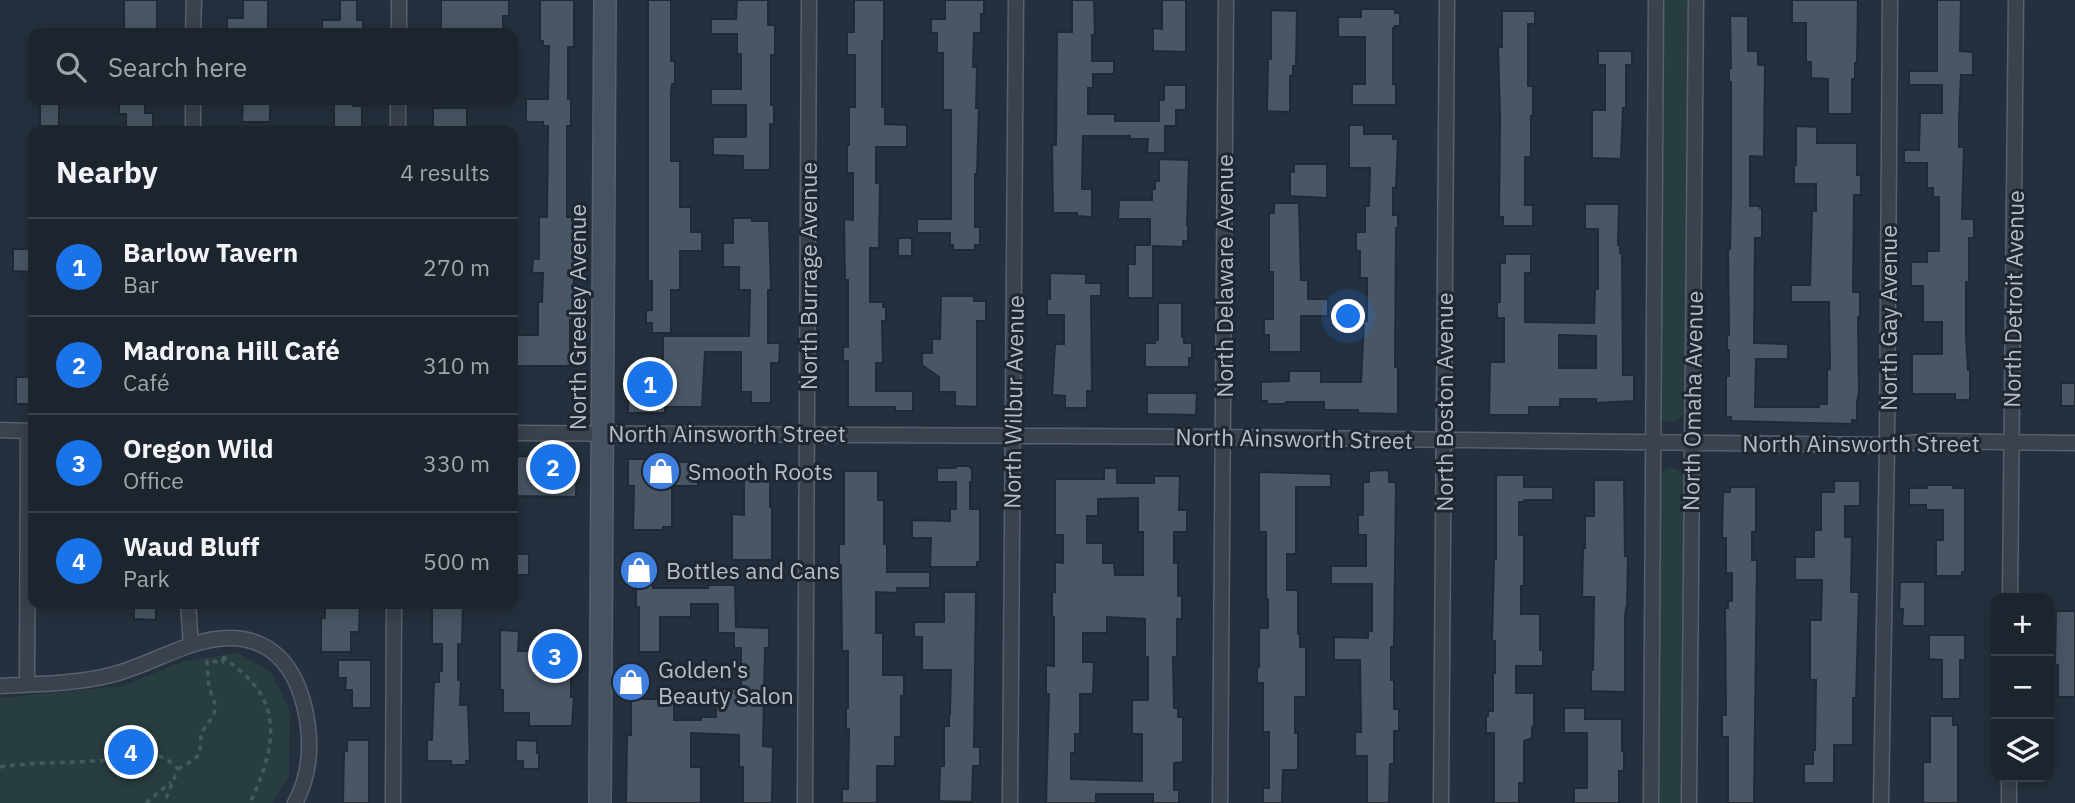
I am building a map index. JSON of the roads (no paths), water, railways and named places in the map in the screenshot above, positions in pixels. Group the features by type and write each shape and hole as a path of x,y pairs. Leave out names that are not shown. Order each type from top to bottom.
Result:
{"main road":[{"name":"North Greeley Avenue","path":"600,803 606,0"}],"street":[{"path":"193,28 194,0"},
{"path":"399,0 399,28"},
{"name":"North Burrage Avenue","path":"805,803 809,0"},
{"name":"North Wilbur Avenue","path":"1010,803 1016,0"},
{"name":"North Delaware Avenue","path":"1220,803 1226,0"},
{"name":"North Boston Avenue","path":"1441,803 1447,0"},
{"name":"North Omaha Avenue","path":"1651,803 1656,0"},
{"name":"North Omaha Avenue","path":"1689,803 1696,0"},
{"name":"North Gay Avenue","path":"1881,803 1890,0"},
{"name":"North Detroit Avenue","path":"2010,593 2016,0"},
{"path":"192,126 193,105"},
{"path":"398,105 398,126"},
{"path":"0,430 28,431"},
{"name":"North Ainsworth Street","path":"518,433 1223,437 1887,445 1933,441 2075,443"},
{"path":"27,684 28,609"},
{"path":"188,609 191,645"},
{"path":"393,803 394,609"},
{"path":"0,686 93,679 137,667 191,645 214,639 254,641 276,653 295,681 302,699 310,739 309,760 306,776 295,803"},
{"path":"2009,782 2009,803"}],"place":[{"name":"Barlow Tavern","path":"650,384"},
{"name":"Madrona Hill Café","path":"553,467"},
{"name":"Smooth Roots","path":"661,471"},
{"name":"Bottles and Cans","path":"639,570"},
{"name":"Oregon Wild","path":"555,656"},
{"name":"Golden's Beauty Salon","path":"631,682"},
{"name":"Waud Bluff","path":"131,752"}]}
